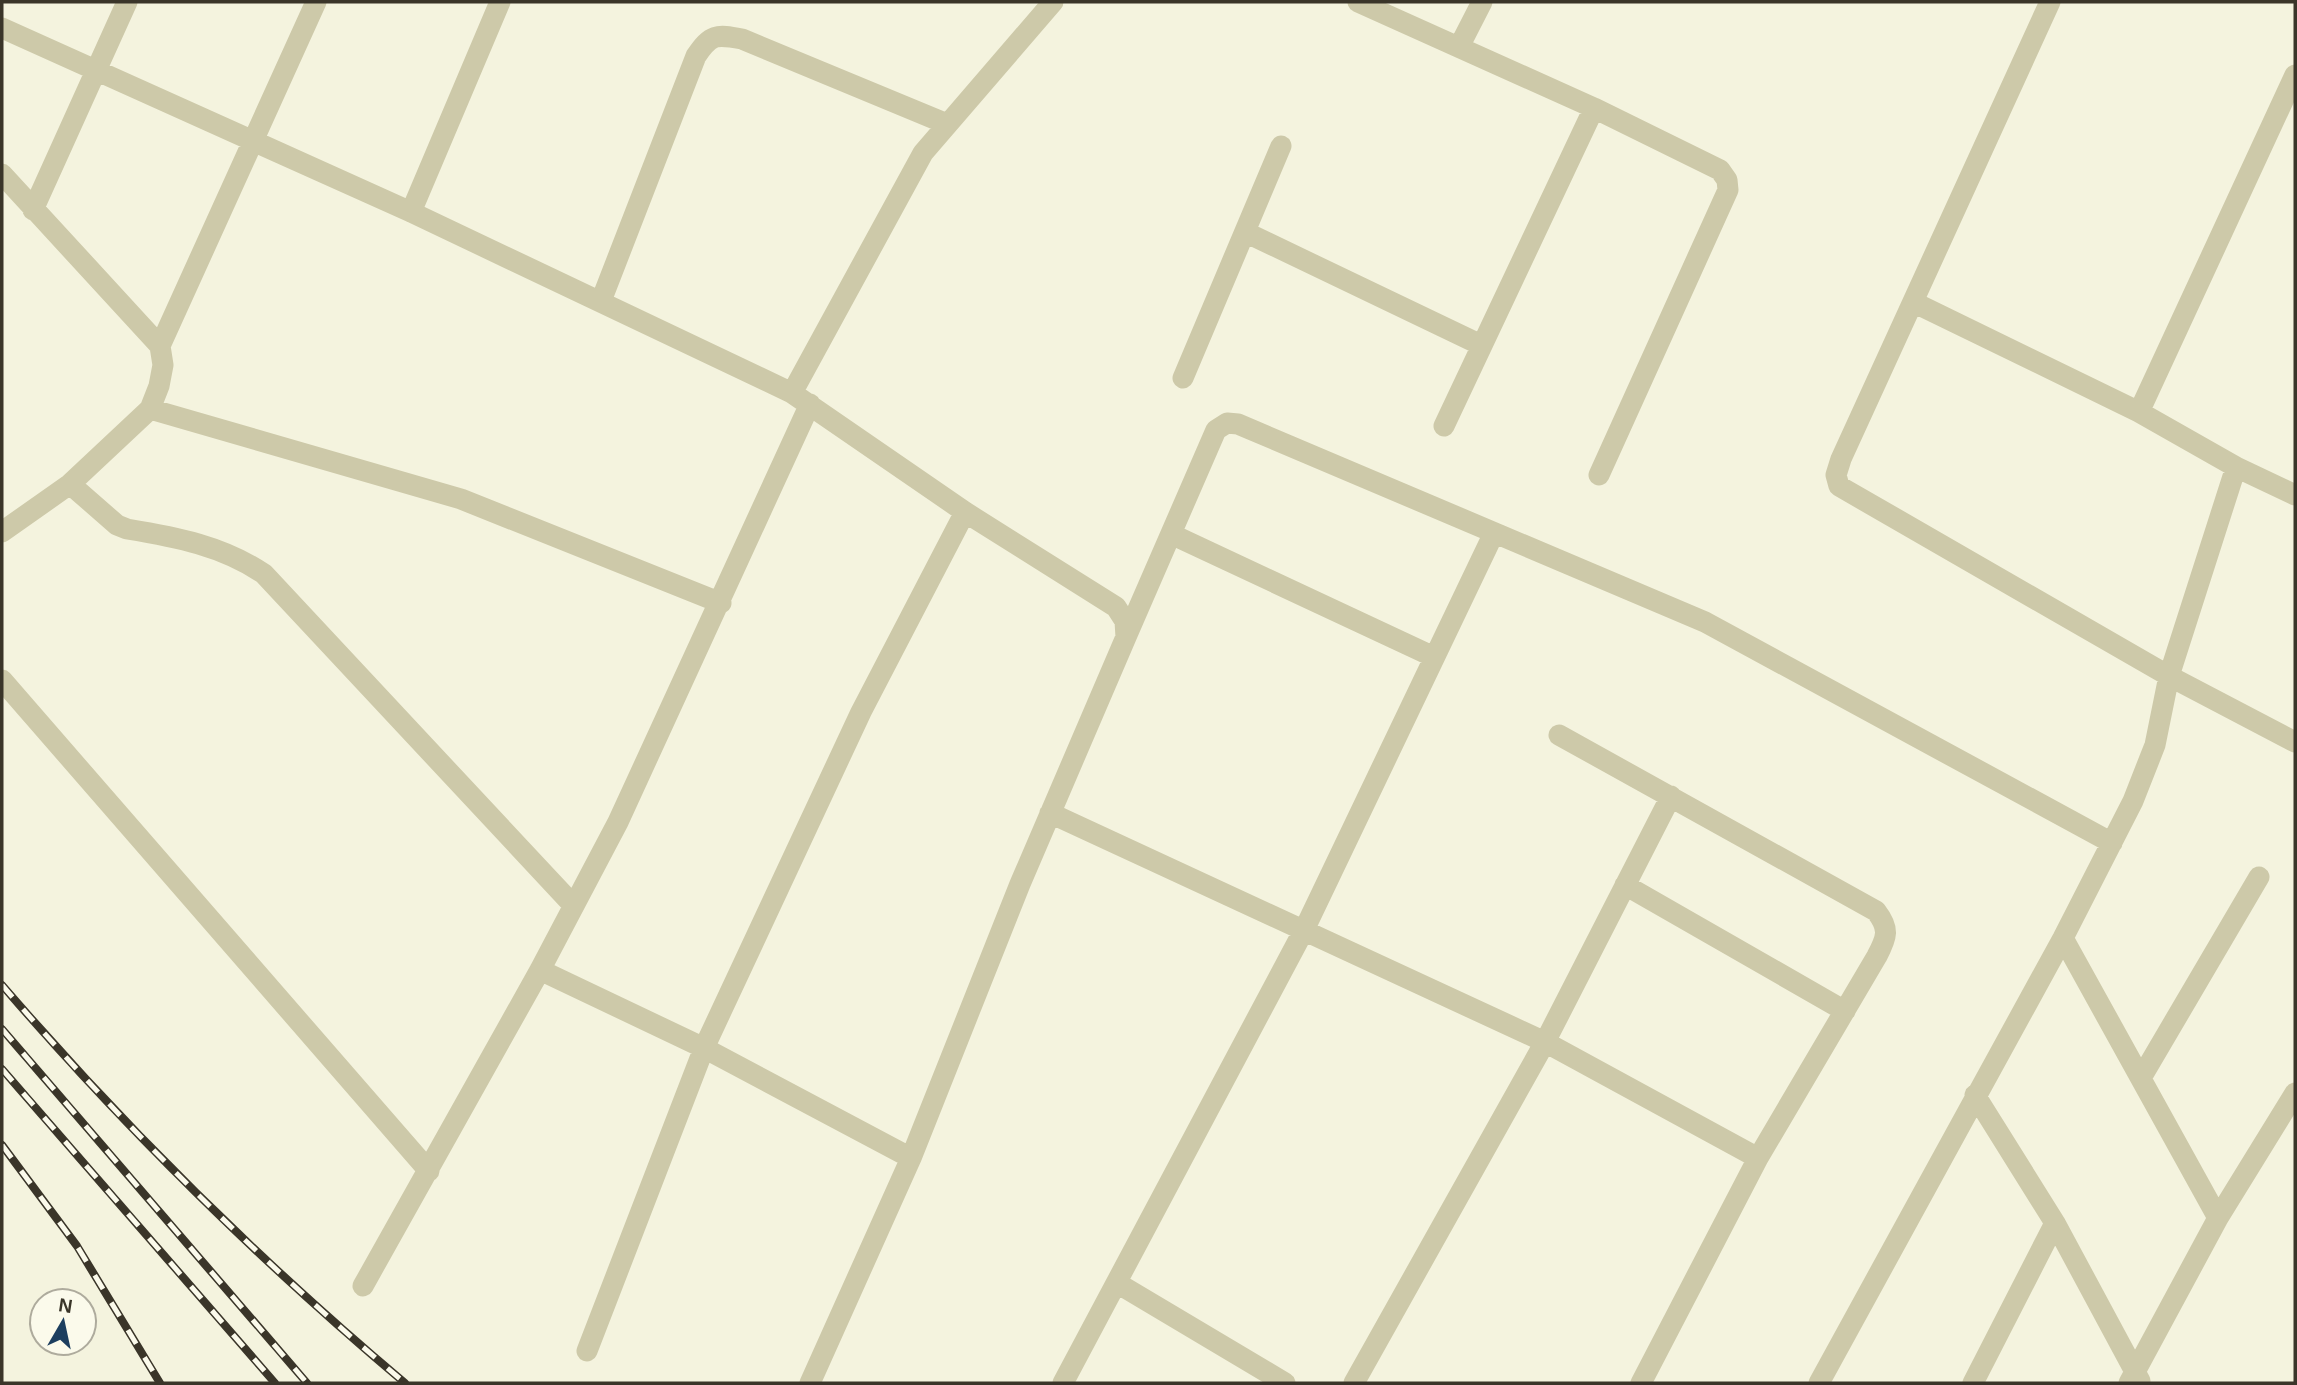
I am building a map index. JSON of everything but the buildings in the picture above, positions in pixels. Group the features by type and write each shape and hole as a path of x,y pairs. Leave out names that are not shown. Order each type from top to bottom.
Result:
{"street":[{"path":"33,210 127,2"},
{"path":"2,532 70,484 150,409 159,386 163,365 160,346 255,142 316,2"},
{"path":"411,212 500,2"},
{"path":"363,1286 540,970 618,822 721,603 801,399 905,184 923,153 1053,2"},
{"path":"1358,2 1594,108 1720,170 1727,180 1728,190 1599,475"},
{"path":"1459,47 1482,2"},
{"path":"2050,2 1841,459 1836,475 1839,486 2169,676 2295,742"},
{"path":"2,28 411,212 801,399 965,512 1116,607 1125,621 1126,637"},
{"path":"601,301 696,56 706,40 721,35 742,39 947,124"},
{"path":"2139,412 2295,75"},
{"path":"1444,426 1594,108"},
{"path":"1183,378 1280,146"},
{"path":"2,174 160,346"},
{"path":"1245,232 1481,345"},
{"path":"1913,302 2139,412 2236,467 2295,495"},
{"path":"150,409 461,499 721,603"},
{"path":"810,1383 912,1158 1050,813 1126,637 1216,430 1227,423 1238,425 1493,535 1652,597 1705,622 2112,843"},
{"path":"1819,1383 2063,938 2133,801 2155,745 2169,676 2236,467"},
{"path":"70,484 117,525 127,530 204,545 243,560 264,574 574,906"},
{"path":"587,1351 704,1048 861,712 965,512"},
{"path":"1171,534 1434,657"},
{"path":"1063,1383 1305,928 1493,535"},
{"path":"2,680 429,1171"},
{"path":"1559,736 1876,911 1886,925 1887,938 1758,1158 1641,1383"},
{"path":"1354,1383 1545,1042 1671,796"},
{"path":"1050,813 1305,928 1545,1042 1758,1158"},
{"path":"2141,1079 2259,877"},
{"path":"1625,885 1845,1011"},
{"path":"2063,938 2218,1218"},
{"path":"540,970 704,1048 912,1158"},
{"path":"2135,1380 2218,1218 2295,1093"},
{"path":"1975,1095 2055,1223 2135,1380"},
{"path":"1973,1383 2055,1223"},
{"path":"1117,1283 1285,1383"}],"railway":[{"path":"2,985 97,1091 196,1192 298,1290 405,1383"},
{"path":"2,1029 307,1383"},
{"path":"2,1069 275,1383"},
{"path":"2,1145 77,1246 160,1383"}]}
